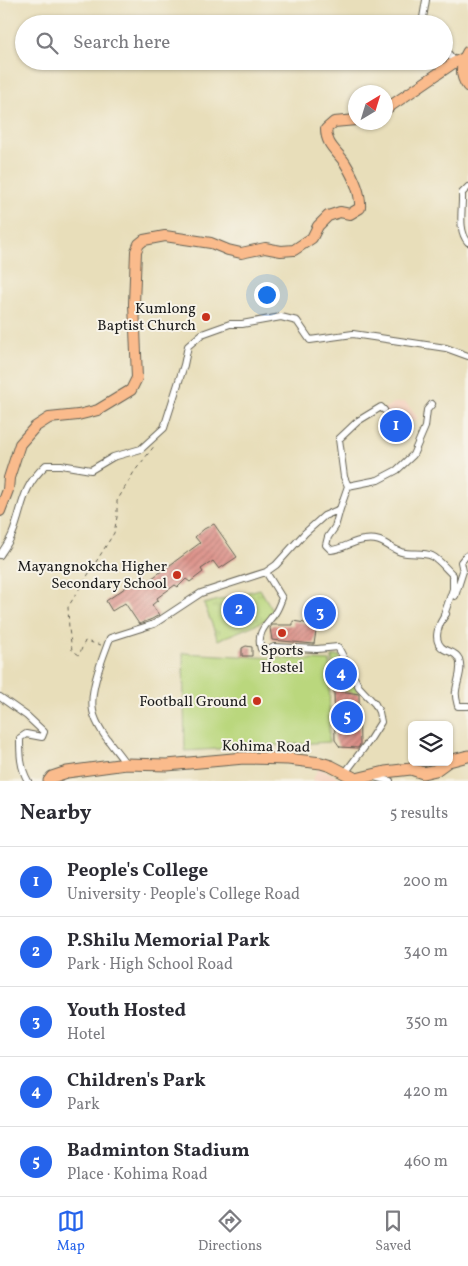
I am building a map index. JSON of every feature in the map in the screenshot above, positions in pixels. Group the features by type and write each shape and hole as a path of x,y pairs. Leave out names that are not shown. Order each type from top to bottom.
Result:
{"highway":[{"path":"463,58 462,76 468,86"},
{"name":"Kohima Road","path":"453,760 468,756"},
{"name":"Kohima Road","path":"49,781 52,777 67,772 126,764 167,765 244,758 288,759 321,763 356,779 411,769 423,773 436,770 442,766"}],"main road":[{"path":"393,104 445,70"},
{"path":"0,511 8,490 9,478 20,444 35,427 49,418 78,415 98,410 131,390 137,378 134,304 136,251 139,244 149,239 165,236 211,243 241,253 265,248 281,251 294,250 312,238 318,226 328,216 340,212 350,214 360,208 361,201 358,191 348,170 326,139 326,129 334,122 348,121"}],"street":[{"path":"424,15 426,0"},
{"path":"468,187 462,193 463,209 461,220 464,238 468,242"},
{"path":"0,555 12,536 25,493 38,473 46,465 60,465 90,470 113,457 141,449 164,428 188,346 202,334 230,324 242,324 281,317 297,321 310,340 353,334 446,348 468,356"},
{"path":"348,486 378,480 397,470 413,455 424,427 428,410 432,404"},
{"path":"384,410 380,407 358,421 339,439 344,477 348,486 336,527 328,538 326,545 331,550 362,540 371,539 385,542 402,552 431,556 440,561 453,575 452,595 436,633 437,642 444,649 456,654 460,660 460,676 455,692 458,706 468,706"},
{"path":"126,764 100,727 93,711 93,694 110,638 154,624 200,593 266,572 276,565 305,533 324,516 340,509"},
{"path":"444,615 450,610 459,586 463,571 461,562 468,555"},
{"path":"266,572 282,598 276,612 267,621 258,641 261,649 266,651 274,647 317,649 338,647 359,687 379,712 381,722 346,773"},
{"path":"0,697 44,732 42,737 26,734 20,738 20,755 24,776 28,781"},
{"path":"370,776 390,781"}],"path":[{"path":"106,647 86,641 79,655 72,650 68,607 114,533 117,501 134,472 156,444"}],"shaded area":[{"path":"405,402 418,418 392,434 379,416 385,408 394,403"},
{"path":"319,767 345,781 312,781"}],"green space":[{"path":"260,589 276,616 218,640 204,604"},
{"name":"Football Ground","path":"183,653 330,661 329,742 185,751"},
{"path":"339,655 359,694 334,690 332,657"}],"building":[{"name":"Mayangnokcha Higher Secondary School","path":"214,524 237,557 219,569 213,561 201,569 203,572 190,582 186,579 178,587 175,585 157,598 158,600 152,605 159,615 152,619 139,624 125,603 112,611 106,601 135,581 140,587 200,543 195,537 204,529"},
{"path":"293,621 317,625 314,644 272,640 270,628 272,625 293,625"},
{"path":"246,646 252,647 252,656 242,656 242,648"},
{"path":"334,690 359,694 360,745 358,748 340,747 335,740"}],"place":[{"name":"Kumlong Baptist Church","path":"206,317"},
{"name":"People's College","path":"396,426"},
{"name":"Mayangnokcha Higher Secondary School","path":"177,575"},
{"name":"P.Shilu Memorial Park","path":"239,610"},
{"name":"Youth Hosted","path":"320,613"},
{"name":"Sports Hostel","path":"282,633"},
{"name":"Children's Park","path":"341,674"},
{"name":"Football Ground","path":"257,701"},
{"name":"Badminton Stadium","path":"347,717"}]}
